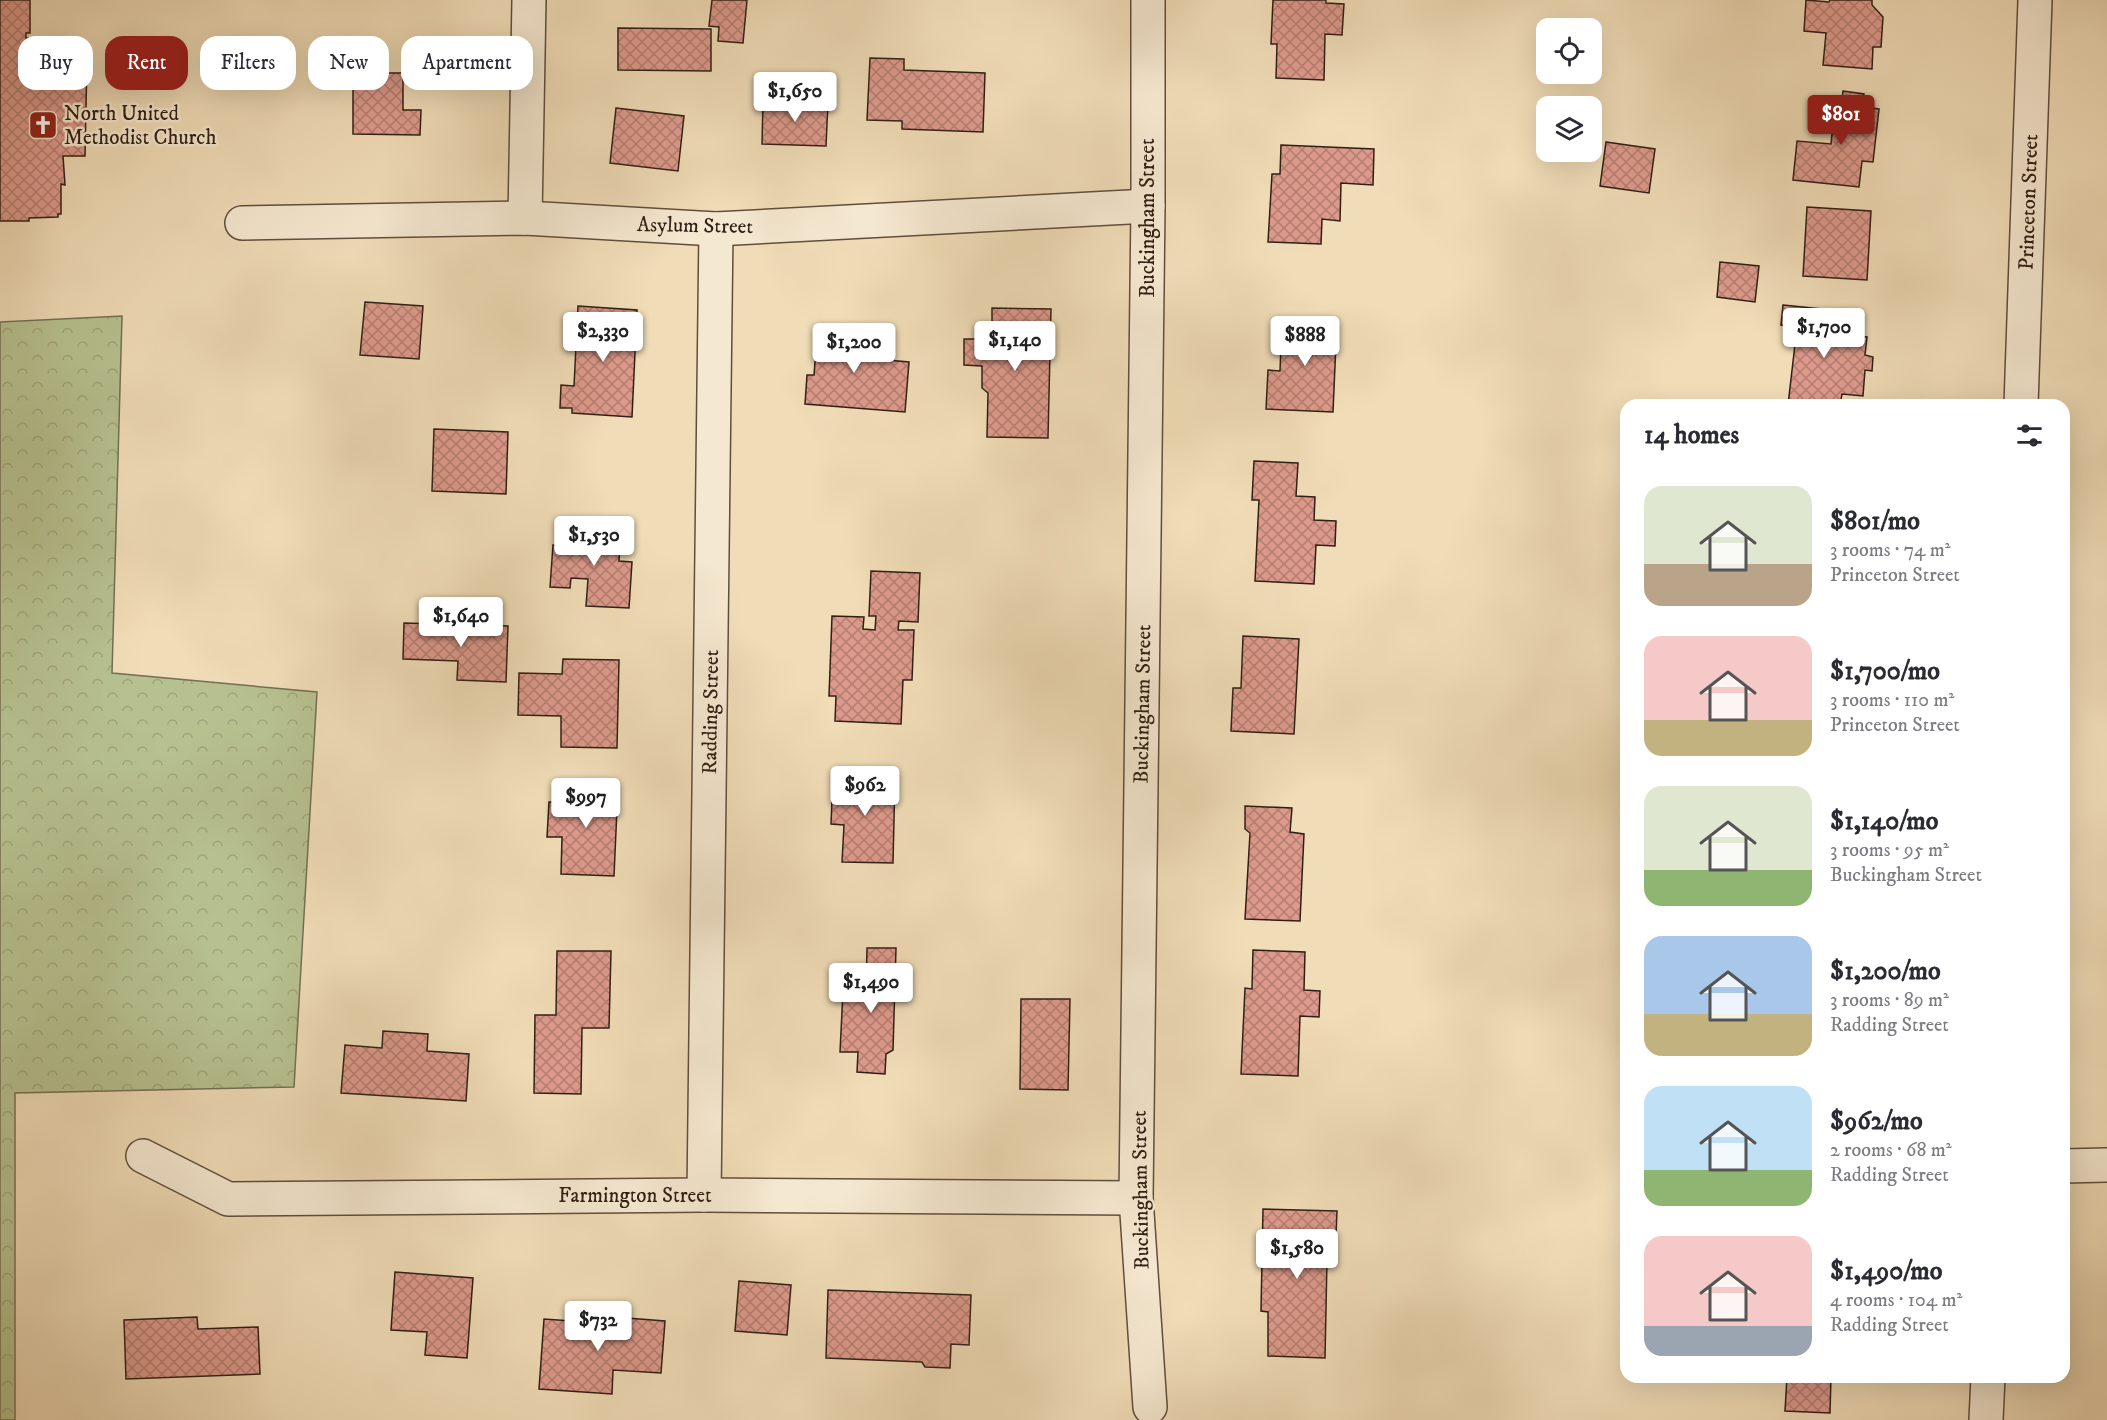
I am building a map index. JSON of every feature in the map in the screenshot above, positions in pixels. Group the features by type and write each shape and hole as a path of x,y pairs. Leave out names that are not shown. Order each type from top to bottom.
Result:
{"street":[{"path":"525,218 529,0"},
{"name":"Buckingham Street","path":"1148,0 1148,206 1136,1198 1150,1407"},
{"name":"Princeton Street","path":"2021,399 2035,0"},
{"name":"Asylum Street","path":"242,223 525,218 716,229 1148,206"},
{"name":"Radding Street","path":"704,1195 716,229"},
{"name":"Farmington Street","path":"143,1156 228,1199 704,1195 1136,1198"},
{"path":"2070,1166 2107,1165"},
{"path":"1986,1420 1988,1383"}],"green space":[{"path":"122,316 112,673 317,692 294,1087 15,1093 15,1420 0,1420 0,322"}],"building":[{"name":"North United Methodist Church","path":"0,0 30,0 30,33 26,33 26,36 18,36 18,90 86,90 85,156 63,156 65,185 61,184 61,214 58,214 58,217 29,218 29,221 0,221"},
{"path":"712,0 747,0 743,43 718,41 719,27 709,26"},
{"path":"1273,0 1326,0 1326,3 1344,4 1342,35 1325,34 1324,80 1276,78 1277,44 1271,44"},
{"path":"1806,0 1829,2 1830,0 1872,0 1872,5 1883,17 1881,47 1873,47 1872,69 1823,65 1826,33 1804,31"},
{"path":"618,28 711,29 711,71 618,70"},
{"path":"870,58 904,59 904,70 985,73 983,132 902,129 902,121 867,120"},
{"path":"389,73 401,73 403,110 421,110 420,135 353,134 353,90 389,90"},
{"path":"1843,91 1864,94 1863,107 1879,109 1873,162 1862,161 1859,187 1793,180 1797,141 1831,144 1835,103 1842,100"},
{"path":"763,101 828,103 826,146 762,144"},
{"path":"616,108 684,116 678,171 610,163"},
{"path":"1606,142 1655,149 1649,193 1600,186"},
{"path":"1281,145 1374,149 1373,185 1341,183 1340,221 1322,219 1321,244 1268,242 1272,174 1280,174"},
{"path":"1807,207 1871,211 1867,280 1803,276"},
{"path":"1720,262 1759,266 1755,302 1717,297"},
{"path":"365,302 423,306 419,359 360,355"},
{"path":"1783,305 1831,310 1828,332 1867,337 1865,355 1873,357 1872,371 1865,370 1863,396 1842,394 1841,399 1789,399 1797,327 1781,325"},
{"path":"578,306 637,310 632,417 572,413 572,408 560,408 561,385 574,386"},
{"path":"992,308 1051,309 1048,438 987,437 988,393 982,388 982,366 964,365 964,339 992,339"},
{"path":"1282,318 1337,320 1333,412 1266,409 1268,370 1280,371"},
{"path":"818,324 866,328 864,358 909,362 905,412 805,404 807,375 814,375"},
{"path":"434,429 508,432 506,494 432,491"},
{"path":"1254,461 1298,463 1296,496 1315,497 1314,520 1336,521 1335,546 1316,545 1314,584 1255,581 1259,500 1252,500"},
{"path":"573,527 621,531 619,561 632,562 629,608 586,606 588,579 571,578 570,588 550,587 553,545 571,546"},
{"path":"871,571 920,573 918,622 899,621 898,630 914,630 912,680 903,680 901,724 835,721 836,696 829,696 832,616 864,617 863,629 875,630 876,616 869,616"},
{"path":"404,623 508,626 506,682 457,680 458,661 403,659"},
{"path":"1243,636 1299,639 1294,734 1231,731 1233,688 1241,688"},
{"path":"563,659 619,660 617,748 561,747 561,716 518,715 519,673 562,674"},
{"path":"833,775 895,777 893,863 842,862 844,825 831,824"},
{"path":"564,784 618,786 614,876 561,874 562,837 547,837 549,802 563,802"},
{"path":"1245,806 1292,808 1290,832 1304,834 1300,921 1245,919 1250,833 1245,829"},
{"path":"867,948 896,948 893,1050 886,1054 885,1074 857,1072 858,1052 840,1052 843,991 866,991"},
{"path":"1253,950 1305,952 1304,990 1320,991 1319,1017 1300,1016 1298,1076 1241,1074 1245,988 1252,989"},
{"path":"557,951 611,951 609,1028 582,1028 581,1094 534,1093 535,1015 556,1015"},
{"path":"1021,999 1070,999 1068,1090 1020,1089"},
{"path":"383,1031 428,1034 427,1051 469,1054 466,1101 341,1093 345,1045 382,1048"},
{"path":"1263,1209 1337,1211 1335,1259 1327,1259 1325,1358 1268,1356 1268,1312 1261,1311"},
{"path":"395,1272 473,1278 467,1358 425,1355 427,1332 391,1330"},
{"path":"739,1281 791,1285 787,1335 735,1331"},
{"path":"828,1290 971,1295 969,1345 951,1344 950,1368 925,1367 922,1362 826,1358"},
{"path":"601,1316 665,1321 661,1373 613,1370 612,1394 539,1389 544,1319 601,1323"},
{"path":"197,1317 198,1329 258,1327 260,1374 126,1379 124,1320"},
{"path":"1787,1383 1831,1383 1830,1413 1785,1411"}],"place":[{"name":"North United Methodist Church","path":"43,125"}]}
